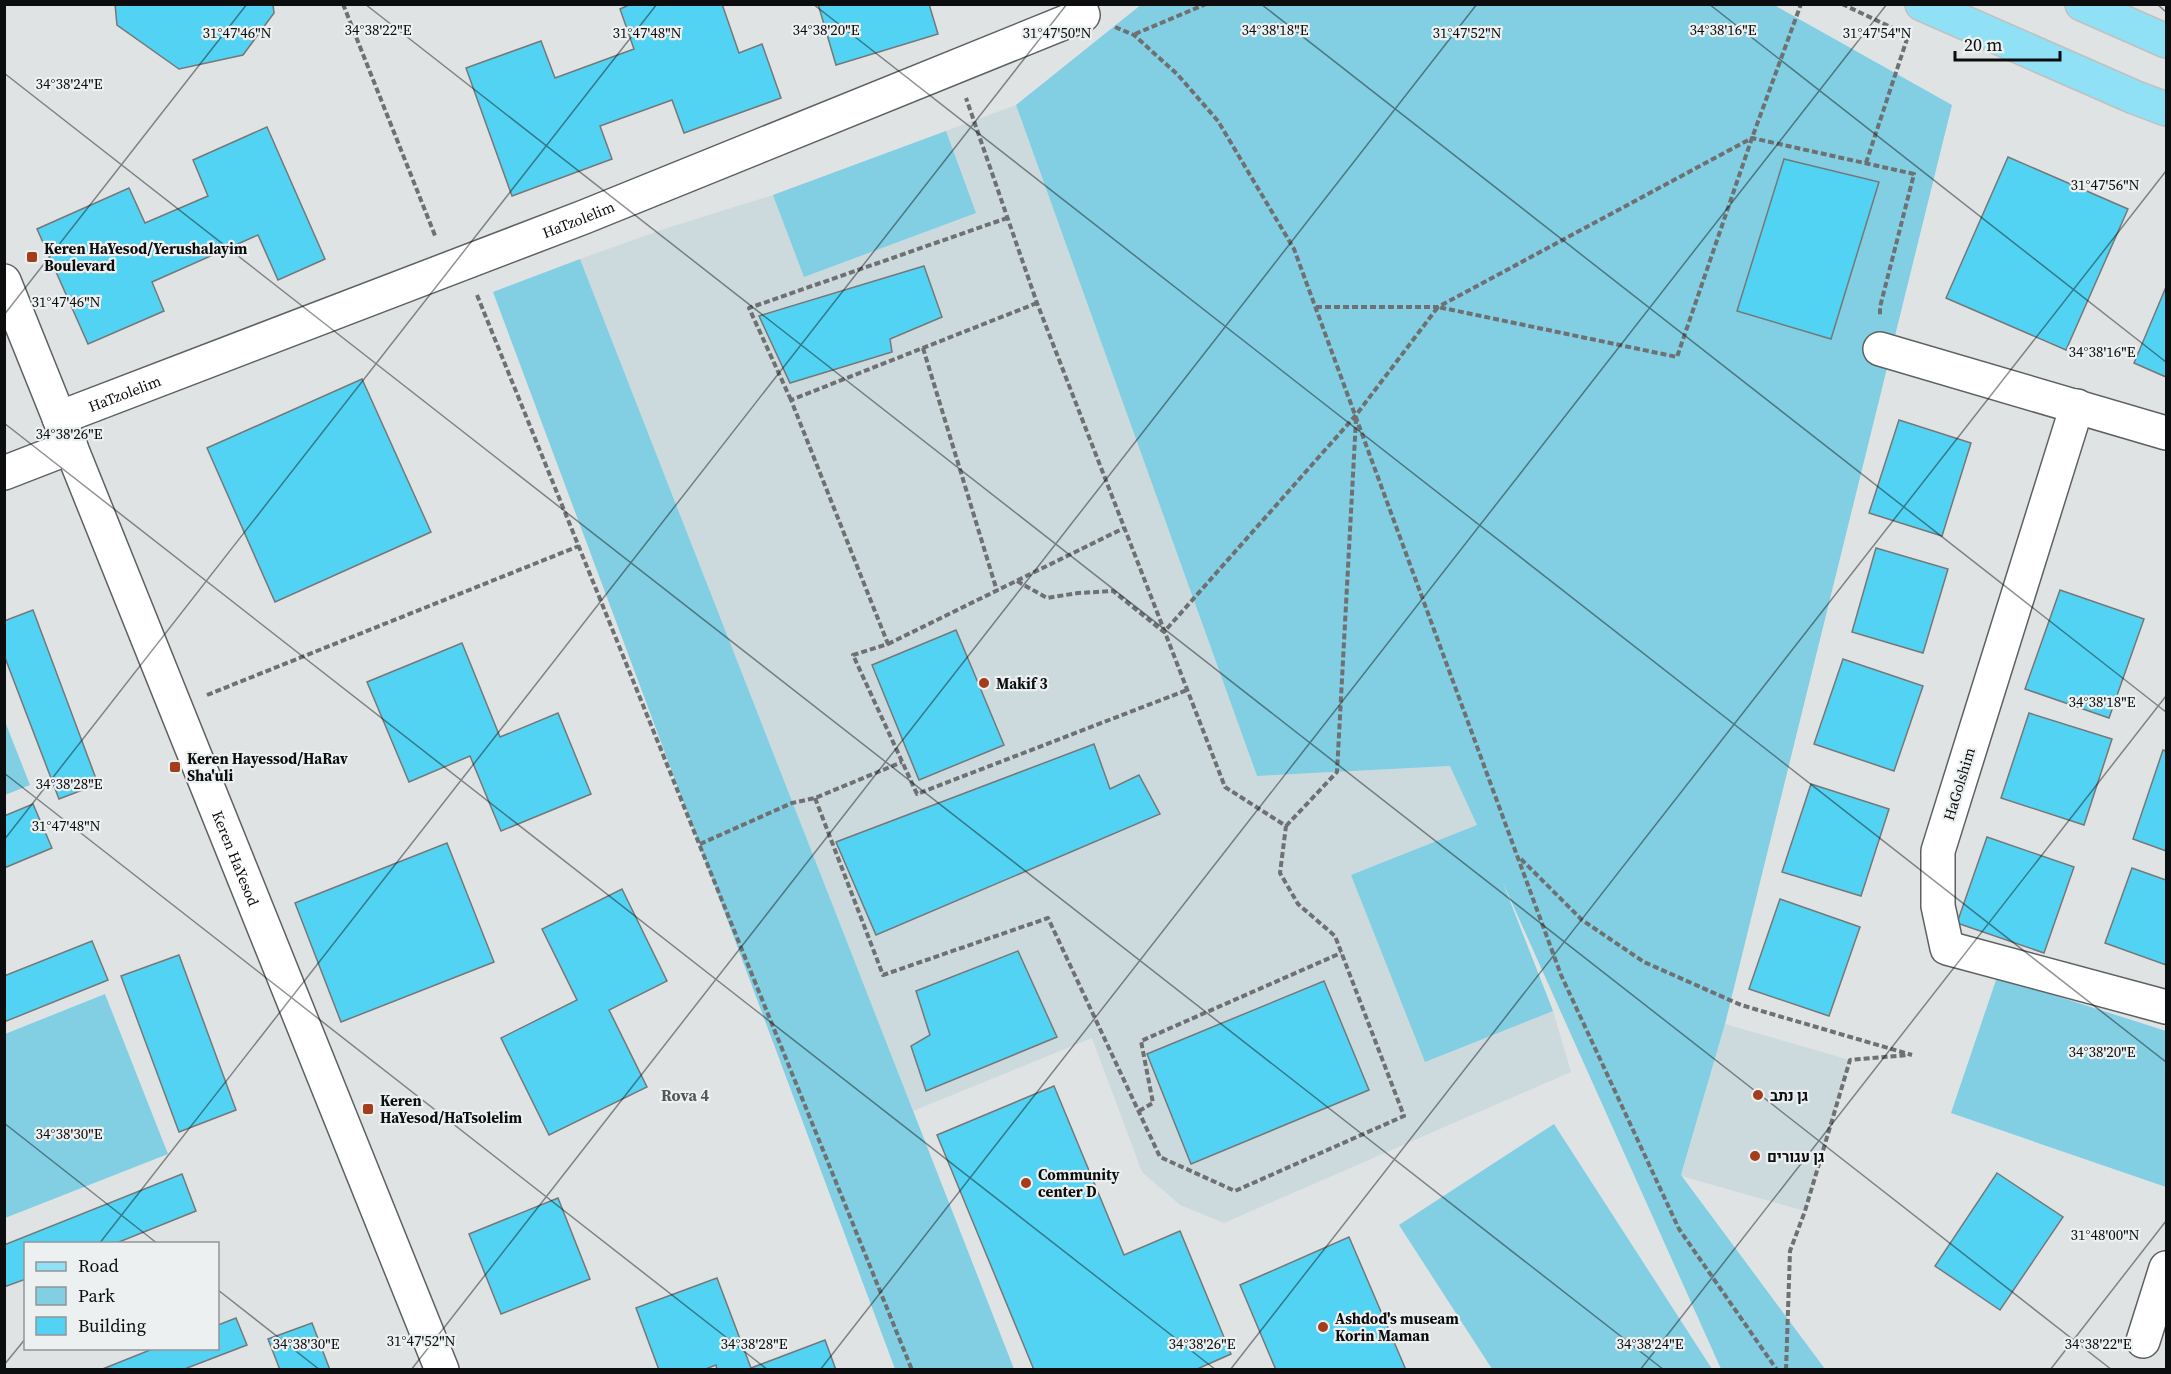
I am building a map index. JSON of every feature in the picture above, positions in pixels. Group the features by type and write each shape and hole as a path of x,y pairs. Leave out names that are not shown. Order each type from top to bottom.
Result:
{"main road":[{"path":"1922,4 2134,97 2166,108"},
{"path":"2082,4 2166,41"}],"street":[{"name":"HaTzolelim","path":"4,473 65,432 456,267 955,66 1081,10"},
{"name":"Keren HaYesod","path":"4,281 442,1370"},
{"path":"1880,349 2166,433"},
{"name":"HaGolshim","path":"2077,406 1938,851 1938,906 1947,948 2166,1007"},
{"path":"2143,1341 2166,1268"}],"path":[{"path":"344,4 456,267 579,546 912,1370"},
{"path":"1134,34 1206,4"},
{"path":"1316,307 1438,307 1677,357 1752,138 1801,4"},
{"path":"1081,10 1134,34 1178,75 1218,121 1294,249 1562,975 1679,1229 1777,1370"},
{"path":"1866,163 1908,35"},
{"path":"955,66 1037,303 1225,786 1286,826"},
{"path":"1164,632 1356,415 1438,307 1752,138 1914,174 1880,307 1880,349"},
{"path":"888,644 791,400 749,308 1007,218"},
{"path":"791,400 1037,303"},
{"path":"923,348 997,591"},
{"path":"815,798 883,975 1048,918 1160,1157 1235,1191 1404,1116 1335,936 1298,904 1280,873 1286,826 1337,772 1356,415"},
{"path":"1124,528 888,644 854,655 916,794 1187,690"},
{"path":"176,707 579,546"},
{"path":"1017,581 1047,598 1113,591 1164,632"},
{"path":"700,844 792,804 815,798 902,762"},
{"path":"1518,856 1582,920 1644,962 1741,1005 1912,1055 1850,1060 1805,1211 1790,1251 1786,1370"},
{"path":"1139,1111 1154,1102 1141,1041 1341,953"}],"shaded area":[{"name":"Makif 3","path":"1016,105 1257,776 1451,766 1479,824 1553,1011 1571,1072 1224,1223 1180,1205 1142,1172 1092,1038 913,1111 580,259 664,229 773,195"},
{"path":"1725,1024 1850,1060 1805,1211 1681,1176"}],"green space":[{"path":"1142,4 1774,5 1952,105 1725,1024 1681,1175 1825,1369 1721,1369 1503,883 1553,1011 1425,1062 1351,875 1477,825 1450,766 1257,776 1016,105"},
{"path":"946,131 976,213 804,277 773,195"},
{"path":"580,259 1014,1369 895,1369 493,292"},
{"path":"4,719 30,785 5,795 4,795"},
{"path":"1997,977 2166,1031 2166,1187 1951,1113"},
{"path":"105,994 168,1154 5,1218 5,1034"},
{"path":"1554,1124 1712,1369 1492,1369 1399,1225"}],"building":[{"path":"115,4 273,4 274,13 243,55 179,69 117,25"},
{"path":"631,4 722,4 739,53 762,44 781,98 684,133 672,100 600,126 612,159 512,196 466,68 541,41 555,78 634,49 620,9"},
{"path":"818,4 929,4 938,34 836,65"},
{"path":"267,127 325,259 278,280 258,235 152,282 164,311 88,344 37,229 129,188 145,223 208,196 193,160"},
{"path":"2008,157 2128,209 2066,350 1946,298"},
{"path":"1784,159 1879,182 1831,339 1737,311"},
{"path":"924,266 942,317 890,339 892,352 790,383 759,316"},
{"path":"2166,287 2166,377 2134,363"},
{"path":"362,379 431,532 275,602 207,448"},
{"path":"1899,420 1971,443 1942,536 1869,513"},
{"path":"1876,548 1948,569 1923,653 1852,632"},
{"path":"2060,590 2144,619 2109,718 2025,689"},
{"path":"33,610 98,784 59,799 4,655 4,621"},
{"path":"956,630 1004,745 919,780 872,665"},
{"path":"462,643 500,737 558,713 591,794 501,831 470,756 409,782 367,682"},
{"path":"1843,659 1923,686 1894,771 1814,744"},
{"path":"2029,713 2112,739 2084,825 2001,798"},
{"path":"1094,744 1110,789 1139,775 1160,814 876,935 836,842"},
{"path":"2163,750 2166,751 2166,851 2133,839"},
{"path":"1811,784 1889,809 1861,896 1782,872"},
{"path":"33,804 52,848 4,868 4,816"},
{"path":"1987,837 2074,867 2044,953 1957,923"},
{"path":"447,843 494,962 341,1022 295,903"},
{"path":"2132,868 2166,880 2166,965 2105,943"},
{"path":"622,889 667,981 609,1010 647,1087 549,1135 501,1038 577,1000 542,929"},
{"path":"1780,899 1860,927 1829,1016 1749,989"},
{"path":"92,941 108,980 4,1022 4,976"},
{"path":"1018,951 1057,1037 926,1091 911,1046 930,1035 916,991"},
{"path":"179,955 236,1110 179,1132 121,976"},
{"path":"1324,981 1369,1090 1191,1164 1147,1054"},
{"name":"Community center D","path":"1054,1086 1124,1255 1180,1231 1231,1354 1195,1370 1034,1370 937,1135"},
{"path":"1997,1173 2063,1217 2000,1310 1935,1266"},
{"path":"182,1174 196,1211 119,1242 24,1242 24,1280 4,1287 4,1245"},
{"path":"558,1198 590,1279 501,1314 469,1234"},
{"name":"Ashdod's museam Korin Maman","path":"1349,1237 1406,1370 1276,1370 1240,1285"},
{"path":"717,1278 751,1368 825,1340 836,1370 717,1370 716,1365 703,1370 659,1370 636,1308"},
{"path":"236,1318 247,1345 182,1370 100,1370 150,1350 219,1350 219,1325"},
{"path":"312,1323 330,1370 280,1370 268,1339"}],"place":[{"name":"Keren HaYesod/Yerushalayim Boulevard","path":"32,257"},
{"name":"Makif 3","path":"984,683"},
{"name":"Keren Hayessod/HaRav Sha'uli","path":"175,767"},
{"name":"גן נתב","path":"1758,1095"},
{"name":"Keren HaYesod/HaTsolelim","path":"368,1109"},
{"name":"גן עגורים","path":"1755,1156"},
{"name":"Community center D","path":"1026,1183"},
{"name":"Ashdod's museam Korin Maman","path":"1323,1327"}],"district":[{"name":"Rova 4","path":"685,1095"}]}
